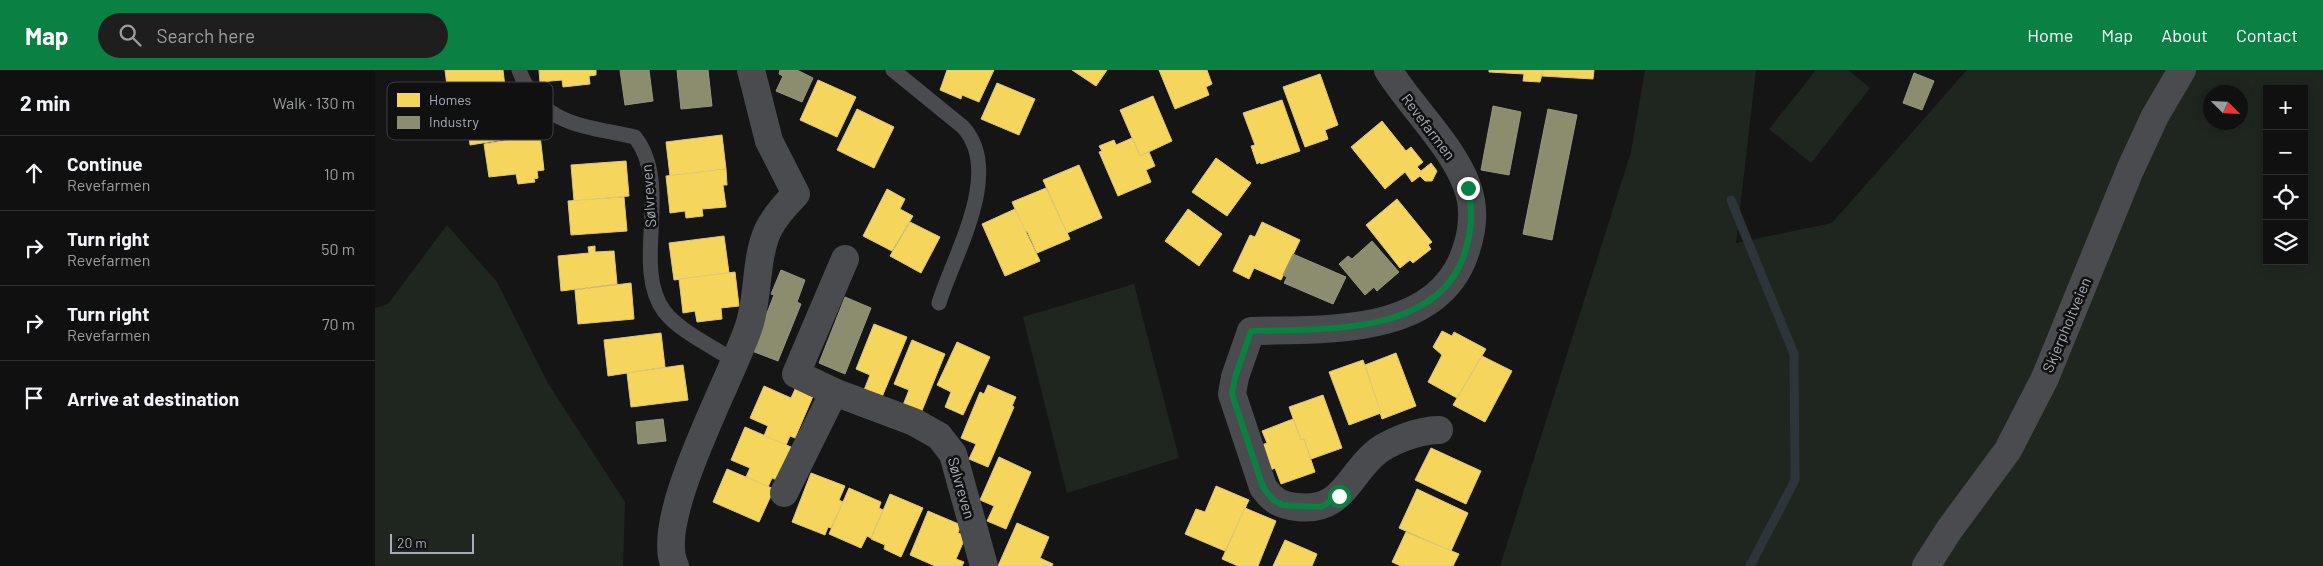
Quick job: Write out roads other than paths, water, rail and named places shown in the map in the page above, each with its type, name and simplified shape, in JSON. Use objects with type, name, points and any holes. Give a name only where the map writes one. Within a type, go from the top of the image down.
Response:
[{"type":"street","points":[[674,565],[671,536],[682,492],[701,438],[735,361],[756,302],[763,244],[777,215],[796,194],[769,140],[751,70]]},
{"type":"street","name":"Revefarmen","points":[[1388,70],[1459,167],[1468,188],[1473,210],[1472,228],[1461,266],[1438,296],[1416,309],[1398,316],[1334,329],[1251,331],[1235,377],[1232,394],[1263,487],[1272,499],[1282,505],[1321,507],[1339,496],[1378,452],[1405,439],[1430,430],[1439,430]]},
{"type":"street","name":"Skjerpholtveien","points":[[1925,566],[2007,450],[2032,404],[2045,378],[2107,232],[2130,170],[2155,116],[2182,70]]},
{"type":"street","name":"Sølvreven","points":[[845,259],[796,374],[834,392],[914,422],[939,436],[953,454],[984,566]]},
{"type":"street","points":[[784,493],[834,392]]},
{"type":"lane","name":"Sølvreven","points":[[519,70],[524,82]]},
{"type":"lane","points":[[893,70],[963,127],[971,136],[977,152],[979,173],[974,203],[967,230],[939,303]]},
{"type":"lane","name":"Sølvreven","points":[[553,112],[561,119],[574,125],[635,137],[643,148],[648,162],[653,218],[651,275],[655,298],[664,312],[677,325],[735,361]]},
{"type":"waterway","points":[[1731,200],[1794,354],[1795,480],[1750,566]]}]
